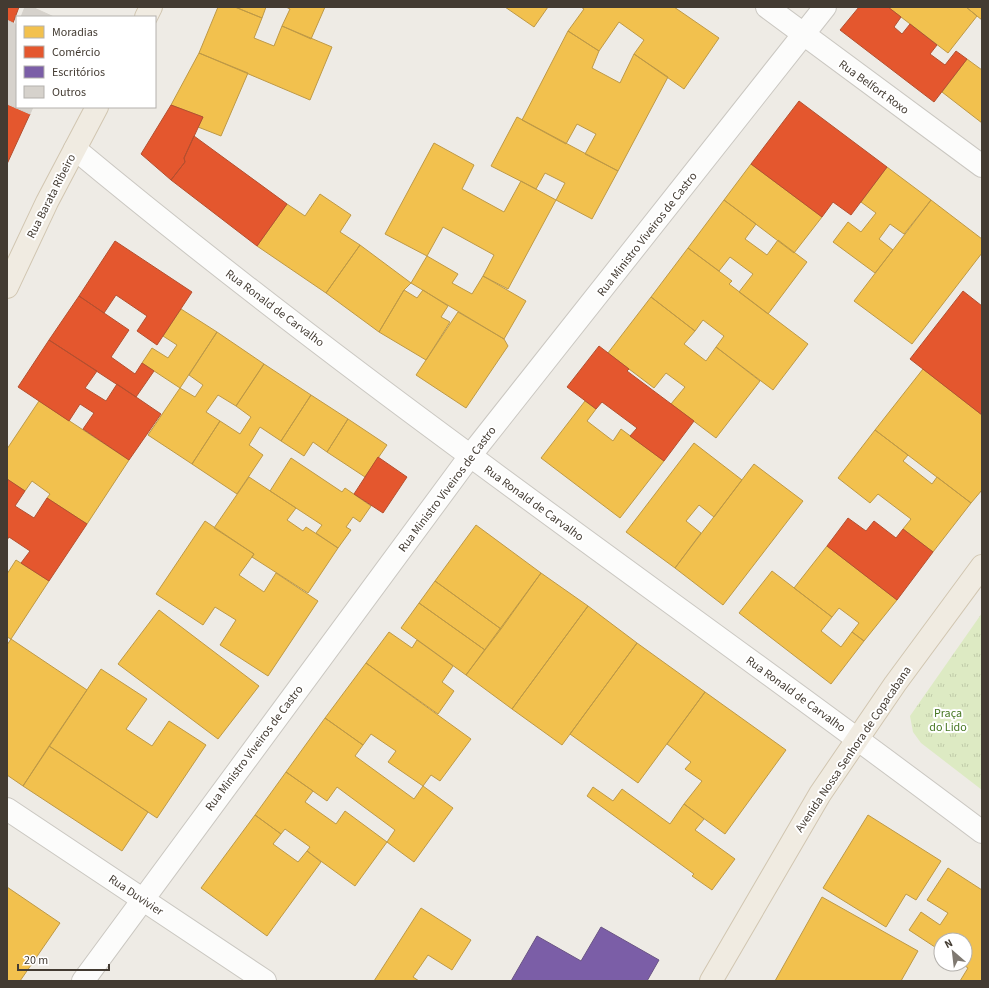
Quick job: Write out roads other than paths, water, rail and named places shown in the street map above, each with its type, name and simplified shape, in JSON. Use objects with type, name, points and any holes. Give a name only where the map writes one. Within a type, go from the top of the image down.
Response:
[{"type":"main road","points":[[146,16],[151,7]]},
{"type":"main road","name":"Rua Barata Ribeiro","points":[[7,286],[96,108]]},
{"type":"main road","name":"Avenida Nossa Senhora de Copacabana","points":[[712,981],[809,812],[895,684],[982,566]]},
{"type":"street","name":"Rua Belfort Roxo","points":[[767,7],[982,166]]},
{"type":"street","name":"Rua Ministro Viveiros de Castro","points":[[83,981],[470,456],[805,35],[825,7]]},
{"type":"street","name":"Rua Ronald de Carvalho","points":[[75,149],[178,235],[470,456],[858,739],[982,832]]},
{"type":"street","name":"Rua Duvivier","points":[[7,810],[265,981]]},
{"type":"park label","name":"Praça do Lido","points":[[948,720]]}]
